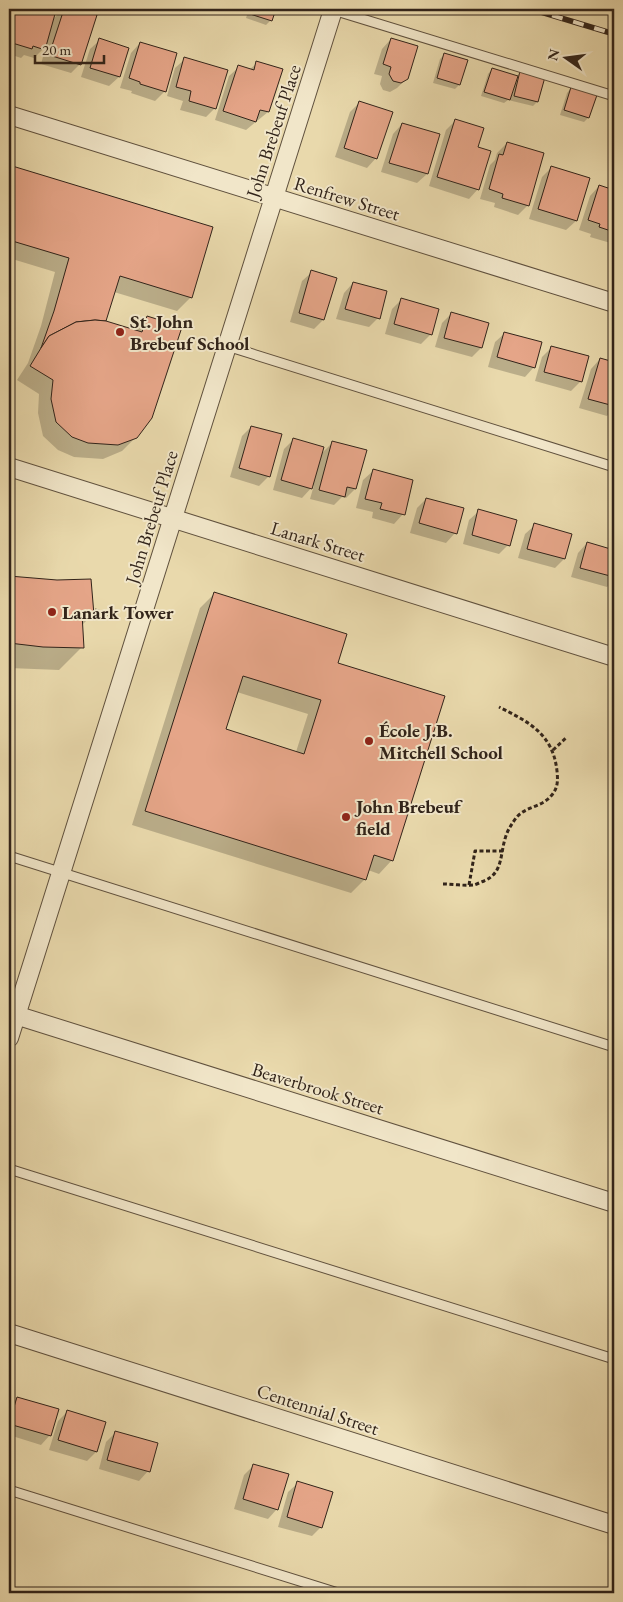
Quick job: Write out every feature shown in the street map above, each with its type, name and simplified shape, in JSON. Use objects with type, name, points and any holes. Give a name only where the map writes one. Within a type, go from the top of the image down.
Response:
[{"type":"street","name":"John Brebeuf Place","points":[[9,1038],[12,1014],[61,872],[274,197],[331,9]]},
{"type":"street","name":"Renfrew Street","points":[[9,115],[614,304]]},
{"type":"street","name":"Lanark Street","points":[[9,467],[614,657]]},
{"type":"street","name":"Beaverbrook Street","points":[[12,1014],[614,1203]]},
{"type":"street","name":"Centennial Street","points":[[9,1333],[614,1525]]},
{"type":"lane","points":[[331,9],[614,96]]},
{"type":"lane","points":[[227,346],[614,467]]},
{"type":"lane","points":[[9,856],[614,1047]]},
{"type":"lane","points":[[9,1169],[614,1359]]},
{"type":"lane","points":[[9,1490],[338,1593]]},
{"type":"path","points":[[95,610],[115,616]]},
{"type":"path","points":[[443,884],[475,885],[490,879],[499,868],[509,827],[518,816],[549,798],[556,790],[558,779],[553,750],[548,741],[524,719],[499,707]]},
{"type":"path","points":[[553,750],[567,737]]},
{"type":"path","points":[[469,884],[474,851],[503,851]]},
{"type":"building","points":[[9,9],[39,9],[55,14],[45,50],[33,46],[32,49],[9,42]]},
{"type":"building","points":[[64,9],[77,9],[97,15],[81,65],[49,55]]},
{"type":"building","points":[[251,9],[276,9],[272,21],[250,14]]},
{"type":"building","points":[[99,38],[129,48],[120,77],[90,68]]},
{"type":"building","points":[[391,38],[418,46],[408,79],[401,83],[393,81],[389,74],[391,67],[383,64]]},
{"type":"building","points":[[140,42],[177,53],[166,92],[140,84],[140,82],[129,78]]},
{"type":"building","points":[[444,53],[468,60],[460,85],[437,78]]},
{"type":"building","points":[[184,57],[228,70],[216,109],[189,101],[191,91],[176,87]]},
{"type":"building","points":[[256,61],[283,69],[269,112],[260,110],[256,122],[223,111],[238,65],[254,70]]},
{"type":"building","points":[[492,68],[518,76],[510,100],[484,92]]},
{"type":"building","points":[[520,71],[545,77],[538,102],[514,96]]},
{"type":"building","points":[[571,87],[597,95],[589,118],[564,110]]},
{"type":"building","points":[[359,101],[393,112],[377,159],[344,148]]},
{"type":"building","points":[[455,119],[484,128],[478,147],[491,151],[479,190],[437,177]]},
{"type":"building","points":[[402,123],[440,134],[428,174],[389,163]]},
{"type":"building","points":[[507,142],[544,153],[529,206],[502,198],[503,194],[489,189],[499,154],[503,155]]},
{"type":"building","points":[[9,165],[213,227],[192,298],[120,276],[106,321],[76,322],[49,336],[41,348],[69,258],[9,240]]},
{"type":"building","points":[[551,166],[590,178],[577,221],[538,209]]},
{"type":"building","points":[[599,185],[614,190],[614,232],[599,227],[600,224],[588,220]]},
{"type":"building","points":[[311,270],[337,278],[324,320],[299,313]]},
{"type":"building","points":[[353,282],[387,291],[380,319],[345,309]]},
{"type":"building","points":[[401,298],[439,309],[432,335],[394,324]]},
{"type":"building","points":[[451,312],[489,323],[482,348],[444,338]]},
{"type":"building","points":[[147,316],[182,327],[152,418],[137,438],[118,445],[88,443],[72,437],[56,422],[51,399],[53,380],[30,366],[41,348],[49,336],[76,322],[106,321],[142,332]]},
{"type":"building","points":[[504,332],[542,342],[535,368],[497,357]]},
{"type":"building","points":[[551,346],[589,356],[582,382],[544,372]]},
{"type":"building","points":[[600,358],[614,362],[614,406],[588,399]]},
{"type":"building","points":[[251,426],[282,434],[270,477],[239,468]]},
{"type":"building","points":[[293,438],[324,447],[312,489],[281,480]]},
{"type":"building","points":[[332,441],[367,450],[356,489],[347,487],[345,497],[319,490]]},
{"type":"building","points":[[373,469],[413,480],[405,515],[380,509],[382,503],[365,499]]},
{"type":"building","points":[[426,498],[464,508],[457,534],[419,523]]},
{"type":"building","points":[[478,509],[517,520],[510,546],[472,535]]},
{"type":"building","points":[[534,523],[572,534],[565,559],[527,549]]},
{"type":"building","points":[[587,542],[614,550],[614,577],[580,568]]},
{"type":"building","name":"Lanark Tower","points":[[9,576],[57,580],[91,579],[94,615],[82,614],[84,648],[43,647],[9,643]]},
{"type":"building","name":"École J.B. Mitchell School","points":[[214,592],[347,634],[338,663],[445,696],[393,861],[374,855],[366,880],[145,811]],"holes":[[[243,676],[321,700],[304,754],[226,729]]]},
{"type":"building","points":[[17,1397],[59,1409],[51,1436],[9,1424]]},
{"type":"building","points":[[67,1410],[106,1422],[97,1452],[58,1440]]},
{"type":"building","points":[[115,1431],[158,1443],[150,1472],[107,1460]]},
{"type":"building","points":[[253,1464],[289,1474],[278,1510],[243,1499]]},
{"type":"building","points":[[297,1481],[333,1492],[322,1528],[287,1517]]},
{"type":"railway","points":[[531,9],[614,34]]},
{"type":"place","name":"St. John Brebeuf School","points":[[120,332]]},
{"type":"place","name":"Lanark Tower","points":[[52,612]]},
{"type":"place","name":"École J.B. Mitchell School","points":[[369,741]]},
{"type":"place","name":"John Brebeuf field","points":[[346,817]]}]
